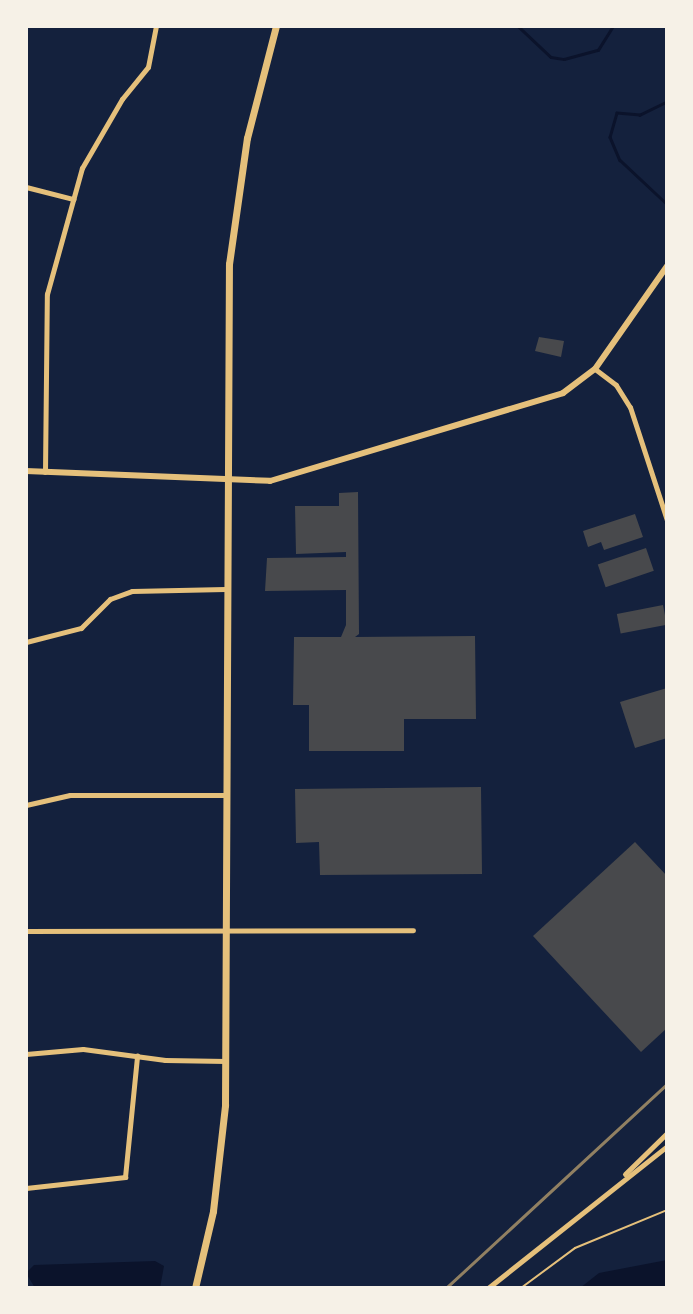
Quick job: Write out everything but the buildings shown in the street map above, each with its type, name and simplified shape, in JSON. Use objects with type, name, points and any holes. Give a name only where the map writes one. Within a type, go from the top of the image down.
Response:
[{"type":"main road","points":[[195,1288],[220,1162],[226,1061],[225,589],[229,264],[247,138],[276,26]]},
{"type":"street","points":[[45,472],[47,294],[82,168],[98,137],[148,67],[156,26]]},
{"type":"street","points":[[26,187],[73,199]]},
{"type":"street","points":[[26,471],[270,481],[325,467],[563,393],[595,369],[667,266]]},
{"type":"street","points":[[595,369],[615,385],[630,407],[667,520]]},
{"type":"street","points":[[26,642],[81,628],[110,599],[132,591],[225,589]]},
{"type":"street","points":[[26,805],[70,795],[226,795]]},
{"type":"street","points":[[26,931],[413,930]]},
{"type":"street","points":[[26,1054],[83,1049],[137,1056],[226,1061]]},
{"type":"street","points":[[26,1188],[125,1177],[137,1056]]},
{"type":"street","points":[[607,1191],[667,1133]]},
{"type":"street","points":[[488,1288],[667,1146]]},
{"type":"path","points":[[521,1288],[575,1248],[667,1210]]},
{"type":"water","points":[[667,1260],[667,1288],[580,1288],[599,1273]]},
{"type":"water","points":[[155,1261],[164,1266],[160,1288],[35,1288],[26,1273],[34,1265]]},
{"type":"waterway","points":[[518,26],[551,57],[564,59],[598,50],[613,26]]},
{"type":"waterway","points":[[667,102],[640,115],[617,113],[610,137],[620,160],[667,204]]},
{"type":"railway","points":[[446,1288],[667,1084]]}]
